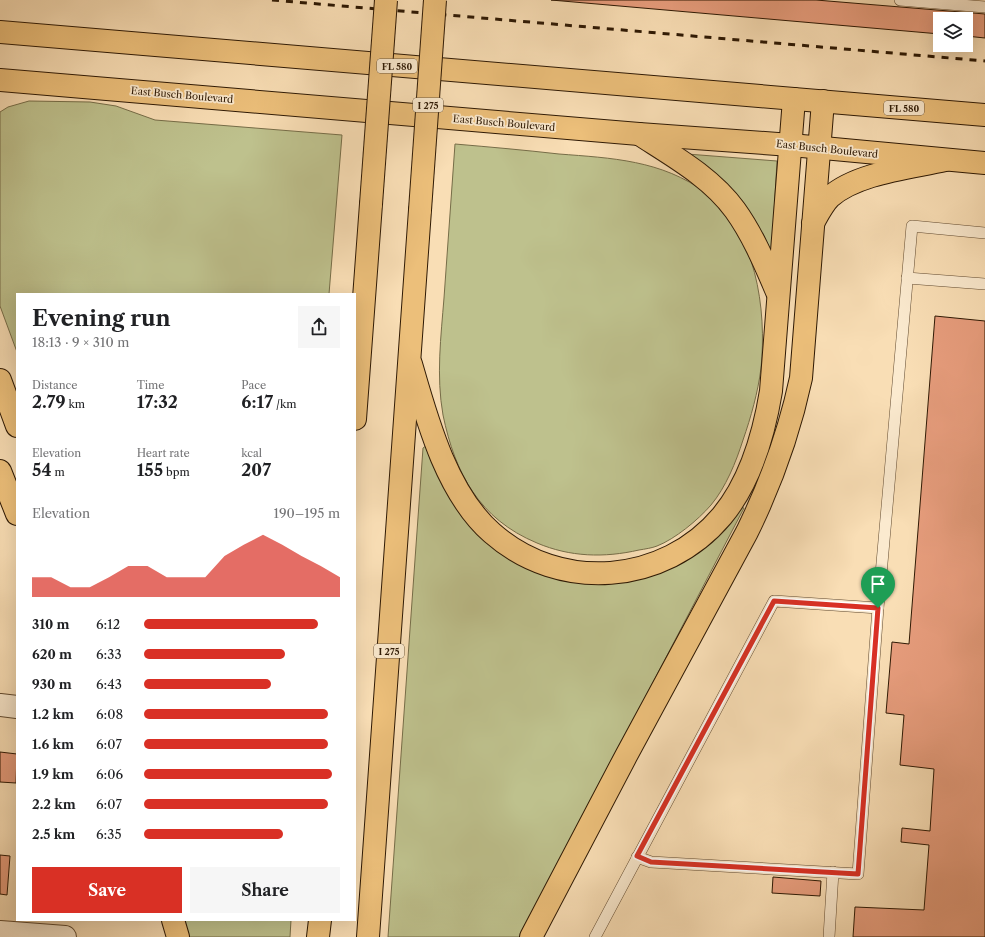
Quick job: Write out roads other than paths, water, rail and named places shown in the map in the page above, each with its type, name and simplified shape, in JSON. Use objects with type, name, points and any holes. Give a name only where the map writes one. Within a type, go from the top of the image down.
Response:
[{"type":"main road","points":[[356,382],[386,0]]},
{"type":"main road","name":"I 275","points":[[368,937],[411,364],[435,0]]},
{"type":"main road","name":"FL 580","points":[[0,32],[985,115]]},
{"type":"main road","name":"East Busch Boulevard","points":[[0,80],[640,134],[791,145],[985,163]]},
{"type":"main road","points":[[411,364],[423,406],[448,472],[466,501],[492,533],[525,555],[544,564],[591,575],[618,573],[665,559],[687,546],[711,528],[731,504],[750,469],[766,421],[771,391],[794,99]]},
{"type":"main road","points":[[531,937],[626,756],[710,603],[765,496],[792,419],[801,378],[812,224],[823,102]]},
{"type":"main road","points":[[640,134],[694,170],[716,188],[735,209],[753,238],[778,295]]},
{"type":"main road","points":[[812,224],[829,198],[851,184],[869,177],[945,160]]},
{"type":"main road","points":[[0,380],[16,423]]},
{"type":"main road","points":[[0,471],[16,511]]},
{"type":"main road","points":[[173,921],[178,937]]},
{"type":"main road","points":[[318,937],[320,921]]},
{"type":"street","points":[[0,705],[16,707]]},
{"type":"street","points":[[0,932],[65,937]]},
{"type":"lane","points":[[900,0],[985,7]]},
{"type":"lane","points":[[637,856],[651,862],[858,874],[878,608],[912,226],[985,232]]},
{"type":"lane","points":[[907,278],[985,284]]},
{"type":"lane","points":[[595,937],[774,601],[878,608]]},
{"type":"lane","points":[[828,937],[834,872]]},
{"type":"railway","points":[[272,0],[985,61]]}]
